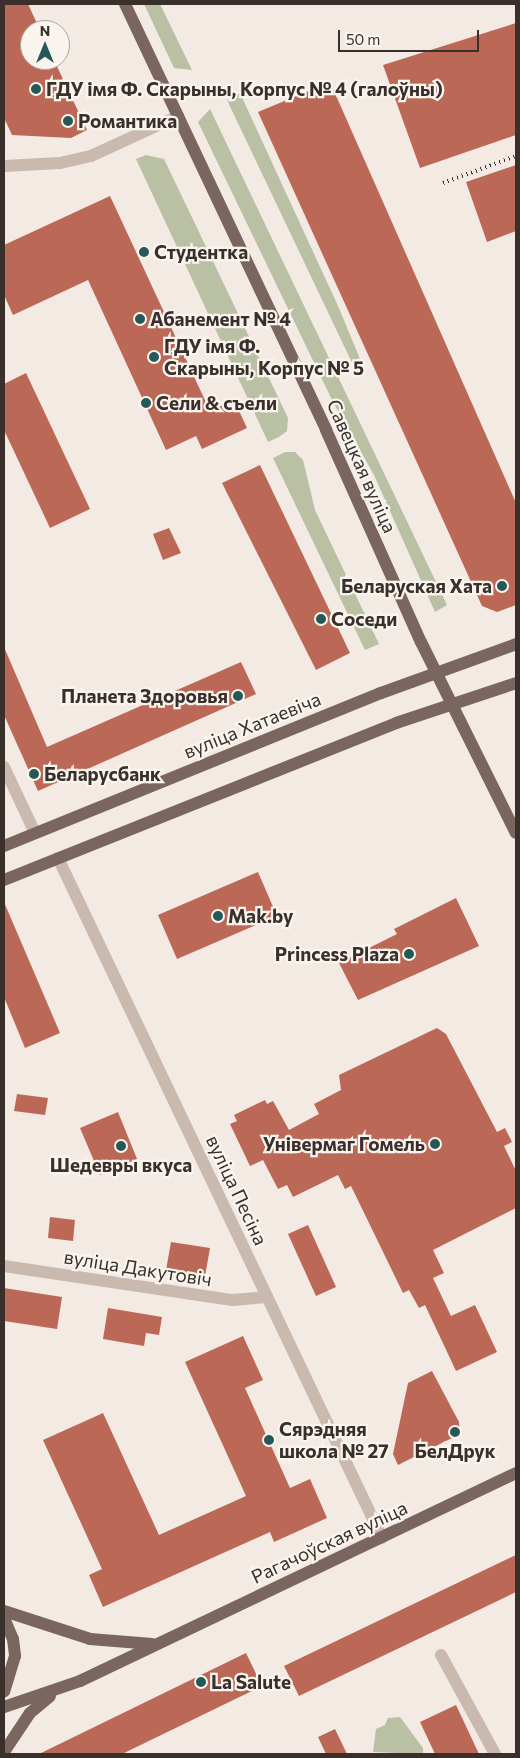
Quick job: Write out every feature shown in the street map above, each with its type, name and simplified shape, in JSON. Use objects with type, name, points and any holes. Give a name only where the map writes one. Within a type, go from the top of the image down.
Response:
[{"type":"main road","name":"Савецкая вуліца","points":[[125,4],[436,673],[516,833]]},
{"type":"main road","name":"вуліца Хатаевіча","points":[[4,846],[436,673],[516,644]]},
{"type":"main road","points":[[4,880],[452,704],[516,683]]},
{"type":"main road","name":"Рагачоўская вуліца","points":[[4,1708],[54,1693],[516,1473]]},
{"type":"main road","name":"Рагачоўская вуліца","points":[[4,1611],[90,1639],[157,1644]]},
{"type":"main road","points":[[4,1618],[14,1639],[15,1656],[5,1689],[4,1708]]},
{"type":"main road","points":[[4,1752],[30,1713],[54,1693]]},
{"type":"street","points":[[4,166],[60,163],[91,156],[178,116]]},
{"type":"street","points":[[4,767],[35,833]]},
{"type":"street","name":"вуліца Песіна","points":[[58,858],[382,1538]]},
{"type":"street","name":"вуліца Дакутовіч","points":[[4,1266],[232,1300],[267,1297]]},
{"type":"street","points":[[441,1655],[495,1754]]},
{"type":"green space","points":[[144,4],[160,4],[192,70],[174,68]]},
{"type":"green space","points":[[240,93],[338,306],[363,366],[355,369],[227,100]]},
{"type":"green space","points":[[210,109],[447,605],[435,612],[374,475],[333,402],[198,122]]},
{"type":"green space","points":[[146,155],[164,159],[288,418],[287,431],[268,442],[136,159]]},
{"type":"green space","points":[[285,452],[295,452],[303,460],[315,510],[379,644],[365,650],[273,458]]},
{"type":"green space","points":[[400,1717],[423,1748],[423,1754],[373,1752],[376,1729],[385,1725],[388,1718]]},
{"type":"building","name":"ГДУ імя Ф. Скарыны, Корпус № 4 (галоўны)","points":[[4,4],[28,4],[35,20],[20,20],[20,70],[59,70],[87,130],[71,138],[12,135],[4,118]]},
{"type":"building","points":[[516,23],[516,135],[420,168],[383,65]]},
{"type":"building","points":[[330,82],[516,503],[516,605],[497,612],[482,606],[258,112]]},
{"type":"building","points":[[516,165],[516,231],[487,242],[466,182]]},
{"type":"building","name":"ГДУ імя Ф. Скарыны, Корпус № 5","points":[[110,196],[210,411],[234,400],[247,428],[202,449],[196,436],[166,450],[88,280],[13,315],[4,295],[4,245]]},
{"type":"building","points":[[26,373],[90,509],[50,528],[4,430],[4,384]]},
{"type":"building","points":[[260,465],[350,653],[316,670],[222,483]]},
{"type":"building","points":[[169,528],[181,553],[163,560],[153,534]]},
{"type":"building","points":[[4,647],[47,747],[241,662],[256,694],[38,791],[4,715]]},
{"type":"building","name":"Mak.by","points":[[258,872],[277,916],[177,959],[158,915]]},
{"type":"building","name":"Princess Plaza","points":[[456,898],[479,946],[358,1000],[339,963],[397,934],[394,929]]},
{"type":"building","points":[[4,902],[60,1033],[25,1048],[4,997]]},
{"type":"building","points":[[437,1028],[446,1034],[497,1132],[505,1128],[512,1142],[504,1146],[516,1171],[516,1208],[433,1250],[444,1273],[433,1278],[451,1316],[475,1305],[497,1352],[456,1371],[425,1305],[419,1308],[409,1290],[403,1293],[351,1186],[345,1189],[338,1175],[293,1197],[287,1185],[278,1189],[263,1160],[250,1166],[230,1124],[237,1121],[234,1115],[265,1100],[267,1104],[273,1101],[289,1130],[319,1114],[314,1104],[341,1090],[339,1075]]},
{"type":"building","points":[[17,1094],[48,1098],[45,1115],[14,1111]]},
{"type":"building","points":[[118,1112],[137,1159],[100,1175],[80,1128]]},
{"type":"building","points":[[50,1217],[75,1220],[73,1241],[48,1238]]},
{"type":"building","points":[[308,1225],[336,1287],[316,1296],[288,1234]]},
{"type":"building","points":[[171,1242],[210,1248],[205,1276],[166,1270]]},
{"type":"building","points":[[4,1288],[62,1297],[57,1329],[4,1321]]},
{"type":"building","points":[[108,1308],[162,1317],[159,1335],[146,1333],[144,1346],[103,1339]]},
{"type":"building","points":[[243,1336],[263,1380],[245,1388],[290,1488],[310,1479],[327,1518],[274,1542],[270,1532],[103,1607],[89,1575],[102,1569],[43,1440],[103,1413],[159,1535],[246,1496],[185,1362]]},
{"type":"building","points":[[432,1371],[459,1422],[460,1434],[398,1465],[393,1454],[408,1383]]},
{"type":"building","points":[[516,1555],[516,1592],[299,1696],[284,1666]]},
{"type":"building","points":[[246,1653],[262,1686],[122,1754],[39,1754]]},
{"type":"building","points":[[456,1705],[479,1754],[435,1754],[420,1722]]},
{"type":"building","points":[[335,1729],[347,1754],[326,1754],[318,1737]]},
{"type":"railway","points":[[443,183],[516,156]]},
{"type":"place","name":"ГДУ імя Ф. Скарыны, Корпус № 4 (галоўны)","points":[[36,89]]},
{"type":"place","name":"Романтика","points":[[68,121]]},
{"type":"place","name":"Студентка","points":[[144,252]]},
{"type":"place","name":"Абанемент № 4","points":[[140,319]]},
{"type":"place","name":"ГДУ імя Ф. Скарыны, Корпус № 5","points":[[154,357]]},
{"type":"place","name":"Сели & съели","points":[[146,403]]},
{"type":"place","name":"Беларуская Хата","points":[[502,586]]},
{"type":"place","name":"Соседи","points":[[321,619]]},
{"type":"place","name":"Планета Здоровья","points":[[238,696]]},
{"type":"place","name":"Беларусбанк","points":[[34,774]]},
{"type":"place","name":"Mak.by","points":[[218,916]]},
{"type":"place","name":"Princess Plaza","points":[[409,954]]},
{"type":"place","name":"Універмаг Гомель","points":[[435,1144]]},
{"type":"place","name":"Шедевры вкуса","points":[[121,1146]]},
{"type":"place","name":"БелДрук","points":[[455,1432]]},
{"type":"place","name":"Сярэдняя школа № 27","points":[[269,1440]]},
{"type":"place","name":"La Salute","points":[[201,1682]]}]
